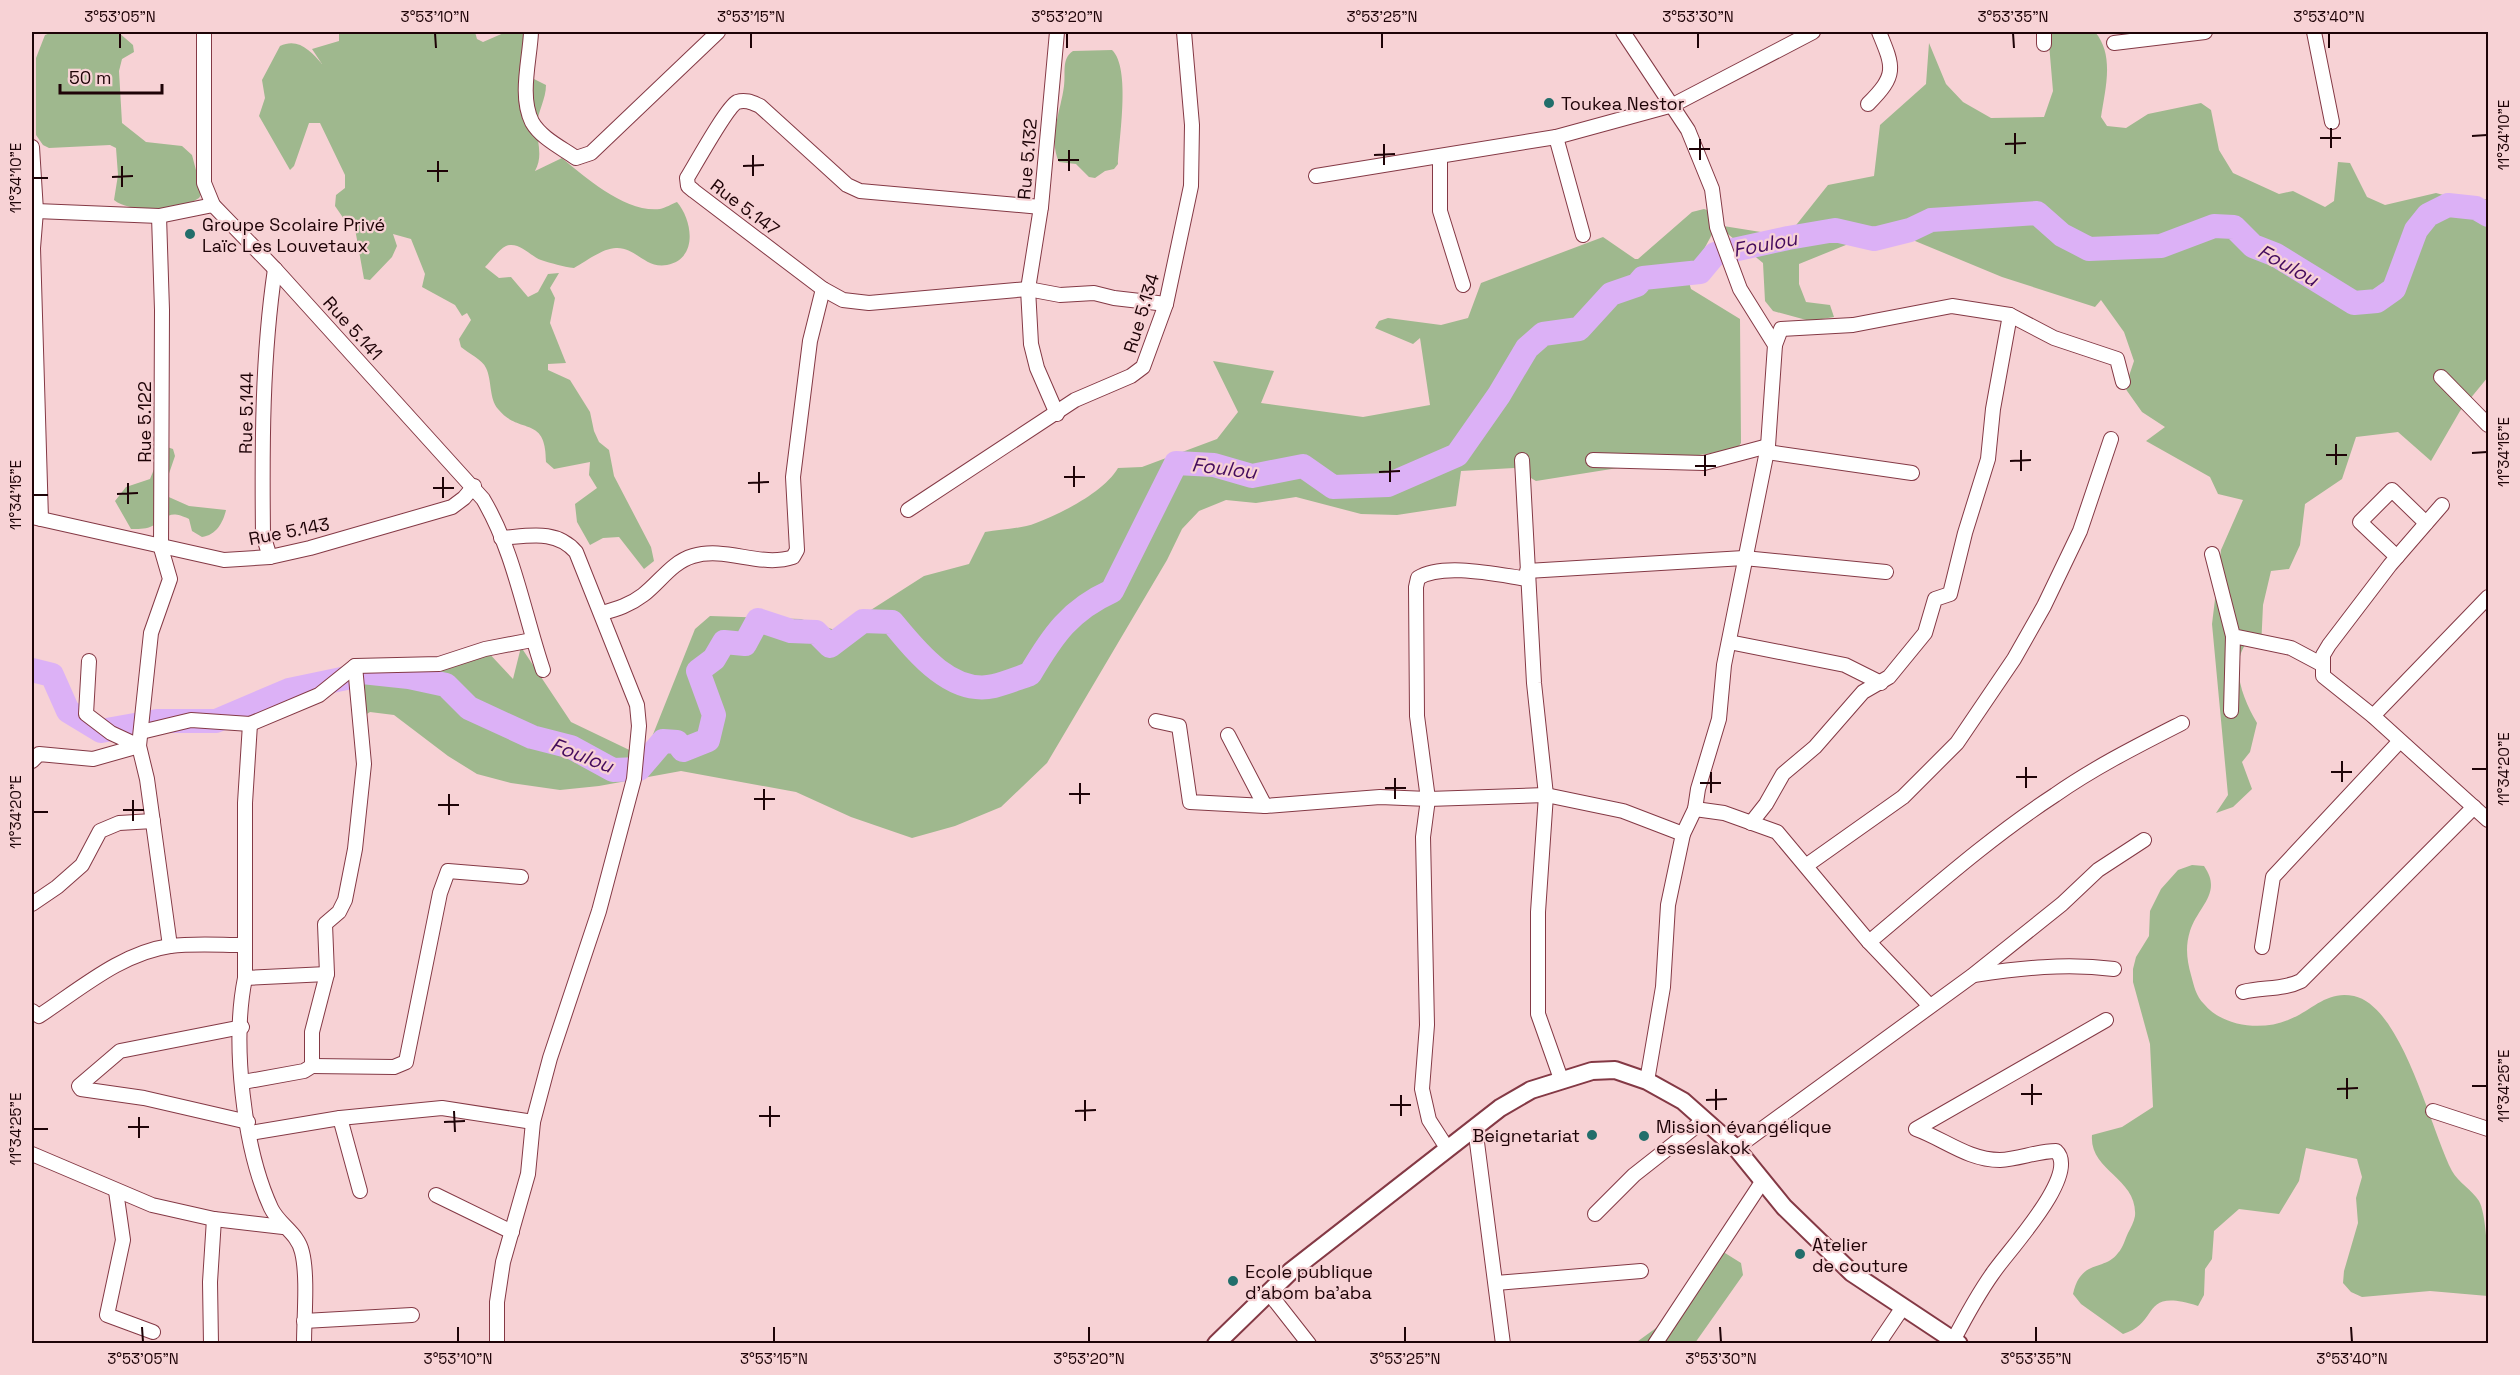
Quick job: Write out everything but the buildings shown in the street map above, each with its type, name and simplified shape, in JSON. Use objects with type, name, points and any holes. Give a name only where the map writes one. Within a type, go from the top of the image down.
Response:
[{"type":"street","points":[[36,211],[159,216],[213,205],[204,183],[204,32]]},
{"type":"street","points":[[531,32],[528,107],[532,122],[543,135],[576,158],[591,153],[718,32]]},
{"type":"street","name":"Rue 5.132","points":[[1057,32],[1041,207],[1028,289],[1031,344],[1037,368],[1057,414]]},
{"type":"street","name":"Rue 5.134","points":[[908,510],[1091,391],[1131,376],[1143,367],[1166,304],[1191,186],[1192,125],[1184,32]]},
{"type":"street","points":[[1623,32],[1673,105],[1703,161],[1712,189],[1718,227],[1740,289],[1774,345]]},
{"type":"street","points":[[1316,176],[1556,138],[1673,105],[1813,32]]},
{"type":"street","points":[[1868,104],[1885,87],[1890,71],[1890,59],[1879,32]]},
{"type":"street","points":[[2114,43],[2202,32]]},
{"type":"street","points":[[2314,32],[2332,122]]},
{"type":"street","name":"Rue 5.147","points":[[1041,207],[860,191],[847,185],[760,106],[748,101],[736,102],[727,113],[687,178],[688,186],[823,289],[856,304],[1028,289],[1060,294],[1094,293],[1166,304]]},
{"type":"street","points":[[1556,138],[1583,235]]},
{"type":"street","points":[[32,147],[36,211],[33,248],[36,518]]},
{"type":"street","points":[[1440,158],[1440,210],[1463,285]]},
{"type":"street","name":"Rue 5.141","points":[[213,205],[275,269],[474,486],[492,514],[543,670]]},
{"type":"street","name":"Rue 5.122","points":[[159,216],[162,310],[161,548],[170,579],[151,633],[140,739],[170,946]]},
{"type":"street","name":"Rue 5.144","points":[[270,557],[263,535],[264,376],[266,335],[275,269]]},
{"type":"street","points":[[602,613],[625,607],[643,596],[673,566],[692,556],[706,553],[766,560],[793,557],[797,550],[794,477],[798,434],[813,322],[823,289]]},
{"type":"street","points":[[1647,1080],[1663,987],[1668,905],[1683,834],[1695,808],[1698,789],[1719,719],[1729,642],[1767,449],[1774,345],[1781,329],[1853,325],[1952,306],[2010,315],[2054,338],[2117,359],[2123,382]]},
{"type":"street","points":[[1751,823],[1766,804],[1783,774],[1815,747],[1863,692],[1881,683],[1925,633],[1935,599],[1950,594],[1965,533],[1988,459],[1993,409],[2010,315]]},
{"type":"street","points":[[2441,376],[2488,425]]},
{"type":"street","points":[[1808,866],[1903,797],[1957,743],[2014,659],[2044,606],[2080,531],[2111,439]]},
{"type":"street","points":[[1593,460],[1704,463],[1767,449],[1912,473]]},
{"type":"street","points":[[1522,460],[1534,683],[1546,795],[1538,912],[1538,1014],[1561,1080]]},
{"type":"street","name":"Rue 5.143","points":[[36,518],[161,548],[224,560],[270,557],[310,548],[452,507],[474,486]]},
{"type":"street","points":[[2397,557],[2360,522],[2392,490],[2426,523]]},
{"type":"street","points":[[2442,505],[2397,557],[2329,645],[2323,655],[2323,676],[2373,716],[2399,742],[2488,820]]},
{"type":"street","points":[[497,1344],[497,1302],[503,1262],[528,1174],[533,1122],[550,1058],[599,911],[634,779],[639,726],[637,705],[576,552],[566,541],[548,536],[501,538]]},
{"type":"street","points":[[2212,554],[2233,636],[2231,711]]},
{"type":"street","points":[[1447,1148],[1429,1120],[1422,1089],[1427,1025],[1423,837],[1428,799],[1417,716],[1414,602],[1418,578],[1426,572],[1457,571],[1528,575],[1744,558],[1886,572]]},
{"type":"street","points":[[2373,716],[2488,597]]},
{"type":"street","points":[[2233,636],[2291,648],[2322,665]]},
{"type":"street","points":[[32,761],[39,754],[93,759],[191,720],[250,724],[319,695],[355,666],[439,664],[485,649],[532,640]]},
{"type":"street","points":[[1729,642],[1845,665],[1881,683]]},
{"type":"street","points":[[89,661],[86,714],[111,733],[140,739]]},
{"type":"street","points":[[312,1066],[312,1032],[327,974],[325,924],[339,912],[345,900],[361,798],[364,764],[355,666]]},
{"type":"street","points":[[1156,720],[1179,726],[1190,802],[1265,806],[1380,797],[1428,799],[1546,795],[1623,811],[1683,834]]},
{"type":"street","points":[[1869,942],[1962,864],[2054,795],[2121,754],[2182,723]]},
{"type":"street","points":[[250,724],[245,803],[244,945],[246,978],[240,1005],[242,1028],[239,1061],[249,1128],[262,1186],[271,1209],[283,1227],[292,1234],[303,1253],[304,1344]]},
{"type":"street","points":[[1228,735],[1265,806]]},
{"type":"street","points":[[2262,947],[2274,876],[2399,742]]},
{"type":"street","points":[[2243,992],[2262,987],[2289,986],[2301,981],[2474,807]]},
{"type":"street","points":[[1695,808],[1724,813],[1777,832],[1808,866],[1869,942],[1929,1005]]},
{"type":"street","points":[[32,904],[57,887],[82,865],[100,831],[119,823],[153,821]]},
{"type":"street","points":[[1736,1148],[1929,1005],[1972,976],[2062,904],[2098,870],[2144,840]]},
{"type":"street","points":[[243,1082],[304,1071],[312,1066],[394,1067],[406,1062],[440,893],[448,871],[521,877]]},
{"type":"street","points":[[32,1011],[39,1016],[127,959],[170,946],[244,945]]},
{"type":"street","points":[[1972,976],[2025,968],[2078,965],[2114,969]]},
{"type":"street","points":[[246,978],[327,974]]},
{"type":"street","points":[[1216,1344],[1291,1271],[1500,1108],[1524,1095],[1561,1080],[1593,1071],[1615,1070],[1647,1080],[1683,1101],[1736,1148],[1762,1182],[1852,1273],[1956,1342],[1994,1271],[2035,1220],[2050,1195],[2062,1166],[2062,1160],[2056,1151],[1998,1160],[1983,1158],[1964,1153],[1941,1138],[1916,1129],[2106,1020]]},
{"type":"street","points":[[242,1028],[120,1052],[79,1086],[81,1089],[144,1098],[249,1128],[442,1108],[533,1122]]},
{"type":"street","points":[[2433,1111],[2488,1128]]},
{"type":"street","points":[[340,1118],[360,1191]]},
{"type":"street","points":[[1594,1214],[1634,1175],[1704,1120]]},
{"type":"street","points":[[1475,1127],[1503,1344]]},
{"type":"street","points":[[32,1154],[152,1205],[214,1219],[283,1227]]},
{"type":"street","points":[[1655,1344],[1762,1182]]},
{"type":"street","points":[[116,1191],[123,1240],[107,1315],[153,1332]]},
{"type":"street","points":[[436,1195],[512,1232]]},
{"type":"street","points":[[211,1344],[210,1282],[214,1219]]},
{"type":"street","points":[[1496,1283],[1641,1271]]},
{"type":"street","points":[[1269,1293],[1309,1344]]},
{"type":"street","points":[[1878,1344],[1903,1307]]},
{"type":"street","points":[[304,1321],[412,1315]]},
{"type":"green space","points":[[53,32],[118,32],[133,45],[134,52],[122,59],[119,71],[122,123],[146,142],[182,146],[192,155],[202,193],[199,198],[169,208],[144,209],[122,204],[114,200],[118,175],[116,148],[110,145],[49,148],[43,145],[36,135],[36,58],[45,35]]},
{"type":"green space","points":[[339,32],[475,32],[477,39],[483,42],[506,32],[533,32],[534,79],[546,85],[537,124],[539,159],[535,171],[562,158],[620,200],[647,209],[660,209],[677,202],[682,210],[689,229],[688,247],[677,261],[667,265],[653,264],[629,251],[616,248],[600,253],[574,268],[541,260],[520,247],[511,245],[500,250],[485,267],[499,278],[511,277],[528,297],[538,292],[548,274],[559,273],[550,288],[555,298],[550,323],[566,363],[548,364],[548,370],[570,380],[590,412],[599,442],[609,450],[614,476],[651,547],[654,561],[644,569],[619,537],[603,538],[590,545],[577,522],[575,504],[597,488],[589,475],[590,462],[554,469],[546,462],[545,447],[537,431],[506,417],[498,409],[493,400],[488,373],[484,365],[461,347],[459,339],[471,320],[467,313],[462,316],[455,305],[422,287],[425,274],[411,239],[393,234],[397,246],[392,257],[370,280],[364,279],[354,223],[346,222],[335,206],[336,195],[345,188],[345,175],[320,123],[309,123],[294,166],[290,170],[259,116],[265,98],[262,80],[280,46],[298,44],[309,50],[322,64],[312,49],[339,41]]},
{"type":"green space","points":[[2048,32],[2095,32],[2105,51],[2107,62],[2101,117],[2107,126],[2126,128],[2148,114],[2201,103],[2211,110],[2219,150],[2233,173],[2279,194],[2293,191],[2325,207],[2334,201],[2338,162],[2350,163],[2367,197],[2385,205],[2436,193],[2466,201],[2488,199],[2488,377],[2460,411],[2431,461],[2398,432],[2356,437],[2342,479],[2305,504],[2300,545],[2289,569],[2271,571],[2263,605],[2261,648],[2245,645],[2239,664],[2240,684],[2257,723],[2250,752],[2242,762],[2252,789],[2233,807],[2216,813],[2228,795],[2212,624],[2221,550],[2243,500],[2218,494],[2210,477],[2146,441],[2165,427],[2142,412],[2125,388],[2134,361],[2124,332],[2101,300],[2095,307],[2002,277],[1903,236],[1868,236],[1799,264],[1799,284],[1806,302],[1830,305],[1834,317],[1810,321],[1773,311],[1765,301],[1763,263],[1717,225],[1767,233],[1793,229],[1828,185],[1874,176],[1880,125],[1926,84],[1929,43],[1946,84],[1963,102],[1991,118],[2044,117],[2053,91]]},
{"type":"green space","points":[[1112,50],[1118,59],[1123,87],[1118,164],[1114,169],[1105,171],[1095,178],[1089,177],[1076,164],[1059,162],[1055,143],[1056,124],[1064,86],[1065,62],[1069,54],[1073,51]]},
{"type":"green space","points":[[1704,209],[1710,211],[1717,225],[1688,279],[1691,289],[1740,319],[1741,443],[1737,449],[1536,481],[1514,468],[1461,471],[1456,506],[1397,515],[1361,514],[1296,497],[1256,503],[1226,500],[1199,511],[1182,529],[1167,560],[1047,763],[1001,807],[955,826],[912,838],[851,817],[796,792],[681,771],[599,786],[560,790],[511,783],[477,774],[448,756],[394,715],[370,712],[362,717],[355,666],[422,666],[485,649],[513,679],[521,647],[571,722],[644,757],[695,629],[710,616],[801,619],[838,631],[924,576],[969,564],[985,532],[1036,523],[1070,508],[1093,493],[1112,477],[1118,468],[1142,467],[1217,439],[1238,412],[1213,361],[1274,371],[1261,403],[1363,417],[1430,405],[1420,338],[1413,344],[1375,328],[1379,321],[1388,318],[1441,325],[1468,318],[1481,283],[1603,237],[1638,259],[1692,212]]},
{"type":"green space","points":[[167,447],[173,449],[175,456],[162,494],[189,506],[226,510],[221,524],[207,536],[202,537],[192,531],[189,519],[176,515],[168,516],[148,528],[131,529],[115,501],[126,487],[150,479],[162,450]]},
{"type":"green space","points":[[2192,865],[2204,866],[2211,884],[2207,899],[2190,931],[2187,943],[2188,959],[2197,994],[2212,1012],[2221,1018],[2243,1025],[2267,1025],[2288,1020],[2320,1002],[2344,995],[2354,996],[2371,1005],[2387,1022],[2413,1073],[2452,1171],[2476,1197],[2482,1209],[2487,1247],[2488,1296],[2430,1291],[2362,1297],[2351,1292],[2343,1283],[2344,1271],[2358,1223],[2356,1198],[2362,1177],[2357,1159],[2306,1148],[2299,1181],[2279,1214],[2239,1209],[2214,1231],[2212,1259],[2205,1269],[2204,1295],[2198,1306],[2179,1301],[2158,1304],[2135,1329],[2123,1334],[2081,1304],[2073,1294],[2081,1275],[2112,1259],[2120,1251],[2135,1218],[2134,1203],[2129,1192],[2098,1158],[2093,1147],[2092,1135],[2122,1127],[2153,1107],[2150,1044],[2133,982],[2133,969],[2136,957],[2149,936],[2150,911],[2161,889],[2178,870]]},
{"type":"green space","points":[[1713,1253],[1725,1253],[1741,1263],[1743,1275],[1695,1343],[1634,1344],[1663,1323]]},
{"type":"waterway","name":"Foulou","points":[[32,670],[52,675],[68,711],[101,731],[157,721],[216,721],[289,690],[356,676],[362,672],[409,677],[446,685],[469,708],[532,737],[571,747],[613,770],[639,769],[663,741],[677,742],[683,750],[708,740],[714,715],[698,671],[714,659],[724,642],[745,644],[758,620],[791,631],[816,632],[830,646],[863,621],[892,622],[923,658],[949,678],[963,684],[978,687],[994,686],[1030,674],[1064,625],[1085,606],[1112,591],[1176,463],[1214,465],[1252,476],[1303,466],[1333,487],[1388,485],[1457,455],[1499,395],[1527,348],[1543,334],[1579,329],[1611,294],[1637,285],[1643,278],[1700,272],[1715,254],[1835,230],[1874,239],[1910,230],[1931,220],[2037,213],[2062,235],[2089,249],[2161,246],[2214,226],[2234,227],[2253,246],[2276,255],[2354,303],[2377,301],[2394,289],[2416,230],[2428,215],[2448,205],[2476,208],[2488,215]]},
{"type":"place","name":"Toukea Nestor","points":[[1549,103]]},
{"type":"place","name":"Groupe Scolaire Privé Laïc Les Louvetaux","points":[[190,234]]},
{"type":"place","name":"Beignetariat","points":[[1592,1135]]},
{"type":"place","name":"Mission évangélique esseslakok","points":[[1644,1136]]},
{"type":"place","name":"Atelier de couture","points":[[1800,1254]]},
{"type":"place","name":"Ecole publique d'abom ba'aba","points":[[1233,1281]]}]
